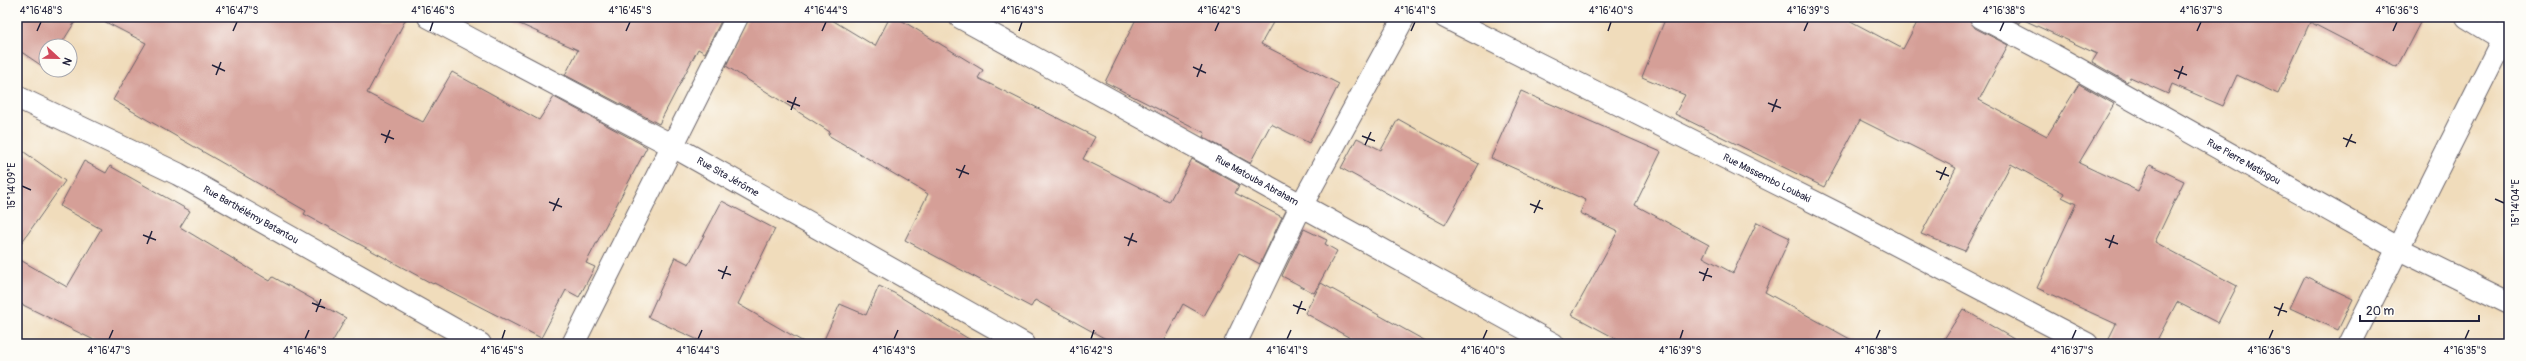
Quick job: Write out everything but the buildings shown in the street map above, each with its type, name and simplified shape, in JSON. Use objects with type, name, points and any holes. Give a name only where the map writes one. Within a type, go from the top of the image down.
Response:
[{"type":"street","name":"Rue Sita Jérôme","points":[[429,17],[671,145],[1024,344]]},
{"type":"street","points":[[573,344],[671,145],[737,17]]},
{"type":"street","name":"Rue Matouba Abraham","points":[[960,17],[1553,344]]},
{"type":"street","points":[[1235,344],[1301,206],[1404,17]]},
{"type":"street","name":"Rue Massembo Loubaki","points":[[1445,17],[1842,216],[2087,344]]},
{"type":"street","name":"Rue Pierre Matingou","points":[[1981,17],[2053,55],[2399,249],[2509,303]]},
{"type":"street","points":[[2350,344],[2399,249],[2506,33],[2467,17]]},
{"type":"street","name":"Rue Barthélémy Batantou","points":[[17,97],[178,174],[480,344]]}]
